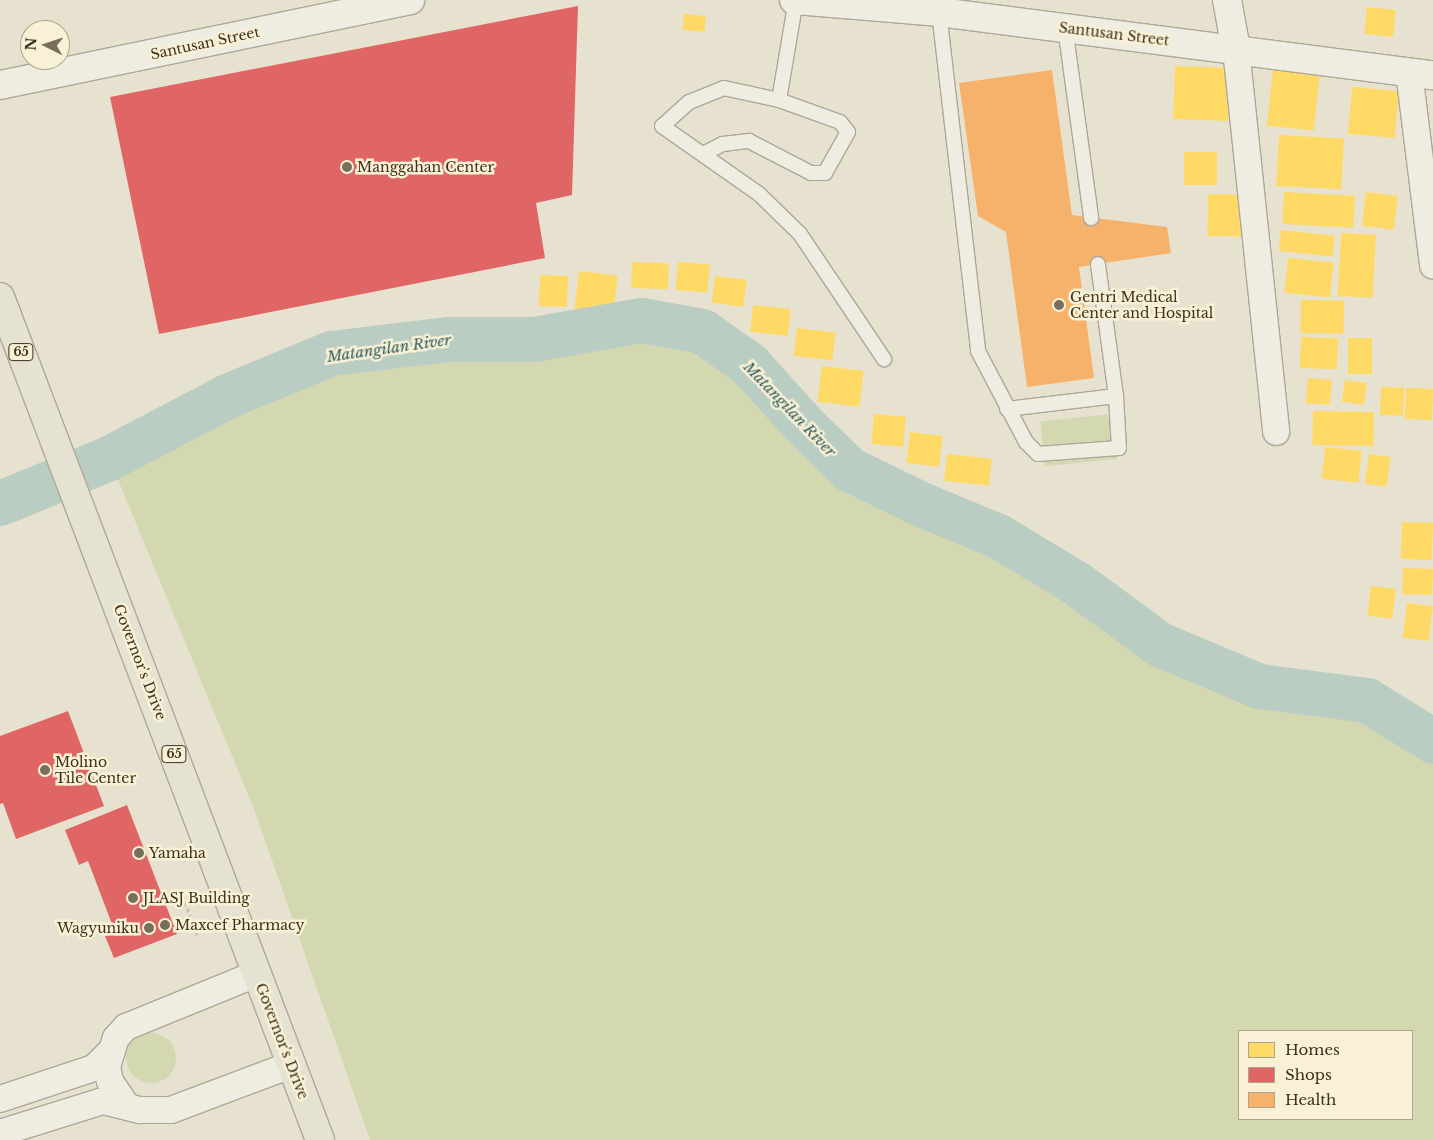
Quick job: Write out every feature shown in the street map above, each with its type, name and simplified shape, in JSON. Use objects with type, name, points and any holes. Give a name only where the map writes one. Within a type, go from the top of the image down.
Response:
[{"type":"main road","name":"Governor's Drive","points":[[0,298],[291,1065],[316,1139]]},
{"type":"street","name":"Santusan Street","points":[[0,85],[410,0]]},
{"type":"street","name":"Santusan Street","points":[[795,0],[893,4],[939,12],[1421,74]]},
{"type":"street","points":[[1227,0],[1236,49],[1276,432]]},
{"type":"street","points":[[1421,74],[1433,266]]},
{"type":"street","points":[[0,1099],[94,1068],[109,1053],[116,1038],[139,1020],[256,974]]},
{"type":"street","points":[[109,1053],[110,1081],[126,1104]]},
{"type":"street","points":[[0,1133],[86,1104],[103,1101],[126,1104],[140,1110],[171,1110],[291,1065]]},
{"type":"lane","points":[[779,100],[795,0]]},
{"type":"lane","points":[[939,12],[978,351],[1026,442],[1038,454],[1120,448],[1116,396],[1098,264]]},
{"type":"lane","points":[[1065,28],[1092,218]]},
{"type":"lane","points":[[703,154],[723,144],[749,141],[811,173],[825,173],[848,132],[840,122],[779,100],[724,88],[689,102],[662,126],[759,194],[800,234],[884,359]]},
{"type":"lane","points":[[1007,409],[1116,396]]},
{"type":"path","points":[[185,902],[197,936]]},
{"type":"green space","points":[[641,320],[702,331],[749,364],[802,424],[849,469],[998,536],[1159,644],[1259,686],[1367,700],[1433,747],[1433,1140],[370,1140],[254,809],[109,458],[227,396],[331,353],[449,339],[534,339]]},
{"type":"green space","points":[[1112,414],[1117,459],[1045,466],[1040,422]]},
{"type":"green space","points":[[151,1033],[165,1037],[172,1044],[176,1058],[172,1072],[165,1079],[151,1083],[137,1079],[130,1072],[126,1058],[130,1044],[137,1037]]},
{"type":"building: Homes","points":[[1367,7],[1396,10],[1393,37],[1364,34]]},
{"type":"building: Homes","points":[[684,14],[706,16],[705,32],[683,30]]},
{"type":"building: Homes","points":[[1175,66],[1230,68],[1228,121],[1173,119]]},
{"type":"building: Homes","points":[[1273,69],[1320,74],[1314,131],[1267,126]]},
{"type":"building: Homes","points":[[1352,87],[1399,91],[1395,138],[1348,134]]},
{"type":"building: Homes","points":[[1279,135],[1344,138],[1341,189],[1276,186]]},
{"type":"building: Homes","points":[[1184,152],[1217,152],[1217,185],[1184,185]]},
{"type":"building: Homes","points":[[1284,192],[1355,196],[1353,228],[1282,224]]},
{"type":"building: Homes","points":[[1366,192],[1398,196],[1394,230],[1362,226]]},
{"type":"building: Homes","points":[[1208,194],[1250,195],[1249,237],[1207,236]]},
{"type":"building: Homes","points":[[1281,230],[1335,236],[1333,257],[1279,251]]},
{"type":"building: Homes","points":[[1341,233],[1376,235],[1373,298],[1338,296]]},
{"type":"building: Homes","points":[[1288,258],[1334,263],[1330,298],[1284,293]]},
{"type":"building: Homes","points":[[632,262],[669,263],[668,289],[631,288]]},
{"type":"building: Homes","points":[[678,262],[710,265],[707,293],[676,290]]},
{"type":"building: Homes","points":[[579,271],[618,276],[613,313],[574,309]]},
{"type":"building: Homes","points":[[540,275],[568,276],[567,307],[539,306]]},
{"type":"building: Homes","points":[[715,276],[747,280],[743,307],[712,303]]},
{"type":"building: Homes","points":[[1301,300],[1344,301],[1343,334],[1300,333]]},
{"type":"building: Homes","points":[[753,305],[791,309],[788,336],[750,332]]},
{"type":"building: Homes","points":[[797,328],[836,333],[832,361],[794,356]]},
{"type":"building: Homes","points":[[1301,337],[1338,338],[1337,369],[1300,368]]},
{"type":"building: Homes","points":[[1348,338],[1372,338],[1372,374],[1348,374]]},
{"type":"building: Homes","points":[[822,366],[864,371],[859,407],[818,402]]},
{"type":"building: Homes","points":[[1308,378],[1332,380],[1330,405],[1306,403]]},
{"type":"building: Homes","points":[[1345,380],[1367,383],[1364,405],[1342,402]]},
{"type":"building: Homes","points":[[1381,387],[1404,388],[1403,416],[1380,415]]},
{"type":"building: Homes","points":[[1406,388],[1433,389],[1432,420],[1405,419]]},
{"type":"building: Homes","points":[[1313,411],[1374,412],[1373,446],[1312,445]]},
{"type":"building: Homes","points":[[874,414],[906,417],[903,447],[871,444]]},
{"type":"building: Homes","points":[[910,432],[943,436],[939,467],[906,463]]},
{"type":"building: Homes","points":[[1325,447],[1362,451],[1358,483],[1322,479]]},
{"type":"building: Homes","points":[[947,454],[992,459],[989,486],[944,481]]},
{"type":"building: Homes","points":[[1369,454],[1391,457],[1387,487],[1365,484]]},
{"type":"building: Homes","points":[[1402,522],[1433,523],[1432,560],[1401,559]]},
{"type":"building: Homes","points":[[1403,568],[1433,569],[1432,595],[1402,594]]},
{"type":"building: Homes","points":[[1371,586],[1396,589],[1392,619],[1367,616]]},
{"type":"building: Homes","points":[[1407,603],[1433,606],[1429,641],[1403,638]]},
{"type":"building: Shops","points":[[578,6],[572,195],[536,203],[545,258],[159,334],[110,97]]},
{"type":"building: Shops","name":"Molino Tile Center","points":[[68,711],[104,806],[16,839],[3,803],[0,804],[0,736]]},
{"type":"building: Shops","name":"JLASJ Building","points":[[127,805],[177,934],[114,958],[105,936],[115,932],[88,861],[79,865],[65,830]]},
{"type":"building: Health","name":"Gentri Medical Center and Hospital","points":[[1052,70],[1072,215],[1167,227],[1171,253],[1079,267],[1094,378],[1027,387],[1006,232],[978,216],[959,83]]},
{"type":"waterway","name":"Matangilan River","points":[[0,503],[109,458],[227,396],[331,353],[449,339],[534,339],[641,320],[702,331],[749,364],[803,424],[849,469],[921,504],[998,536],[1076,583],[1159,644],[1259,686],[1367,700],[1433,741]]},
{"type":"place","name":"Manggahan Center","points":[[347,167]]},
{"type":"place","name":"Gentri Medical Center and Hospital","points":[[1059,305]]},
{"type":"place","name":"Molino Tile Center","points":[[45,770]]},
{"type":"place","name":"Yamaha","points":[[139,853]]},
{"type":"place","name":"JLASJ Building","points":[[133,898]]},
{"type":"place","name":"Maxcef Pharmacy","points":[[165,925]]},
{"type":"place","name":"Wagyuniku","points":[[149,928]]}]
